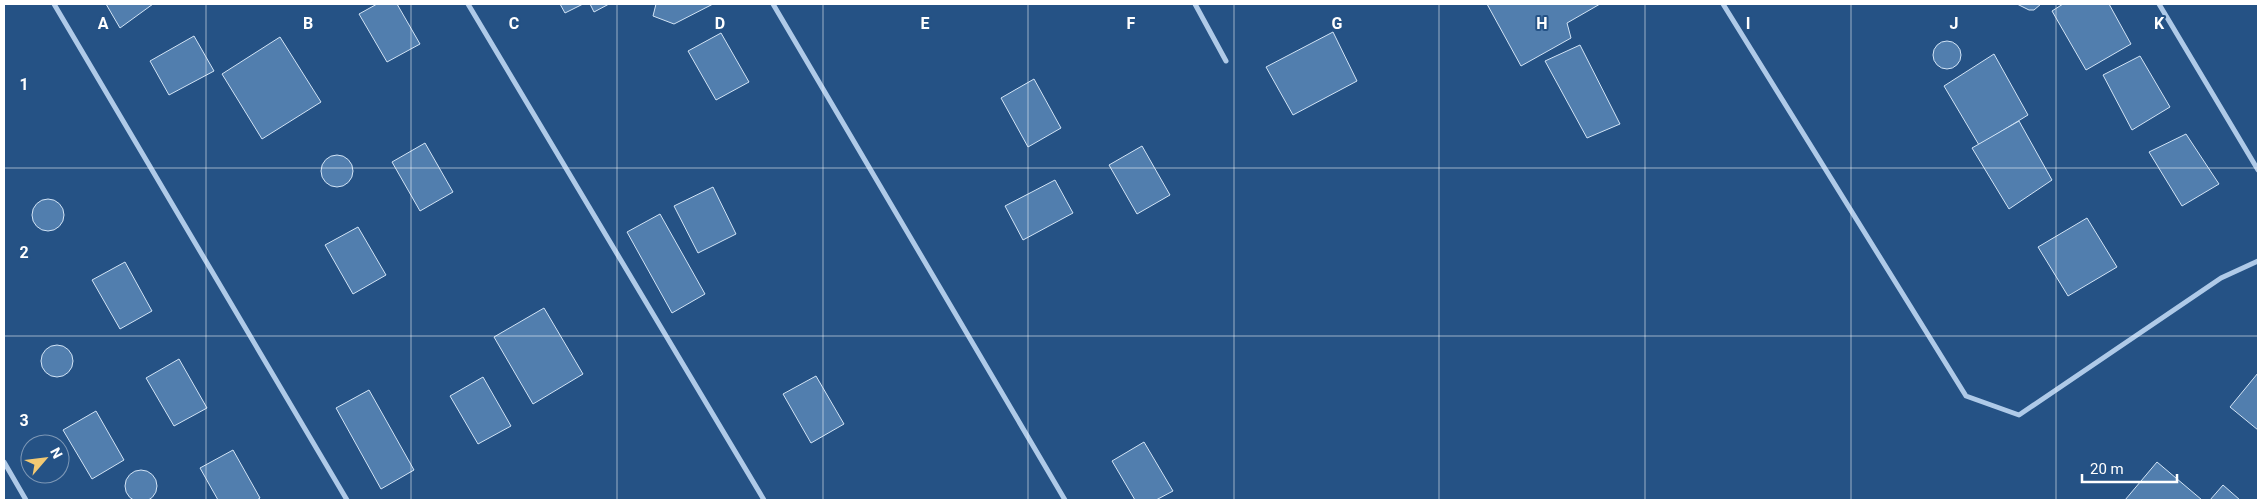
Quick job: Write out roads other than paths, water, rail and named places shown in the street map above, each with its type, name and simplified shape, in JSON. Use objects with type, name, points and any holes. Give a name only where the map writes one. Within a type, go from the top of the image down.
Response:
[{"type":"street","points":[[54,4],[347,500]]},
{"type":"street","points":[[468,4],[764,500]]},
{"type":"street","points":[[772,4],[1065,500]]},
{"type":"street","points":[[1195,4],[1226,61]]},
{"type":"street","points":[[1723,4],[1966,396],[2020,415],[2221,278],[2258,261]]},
{"type":"street","points":[[2159,4],[2258,170]]},
{"type":"street","points":[[4,462],[26,500]]}]
